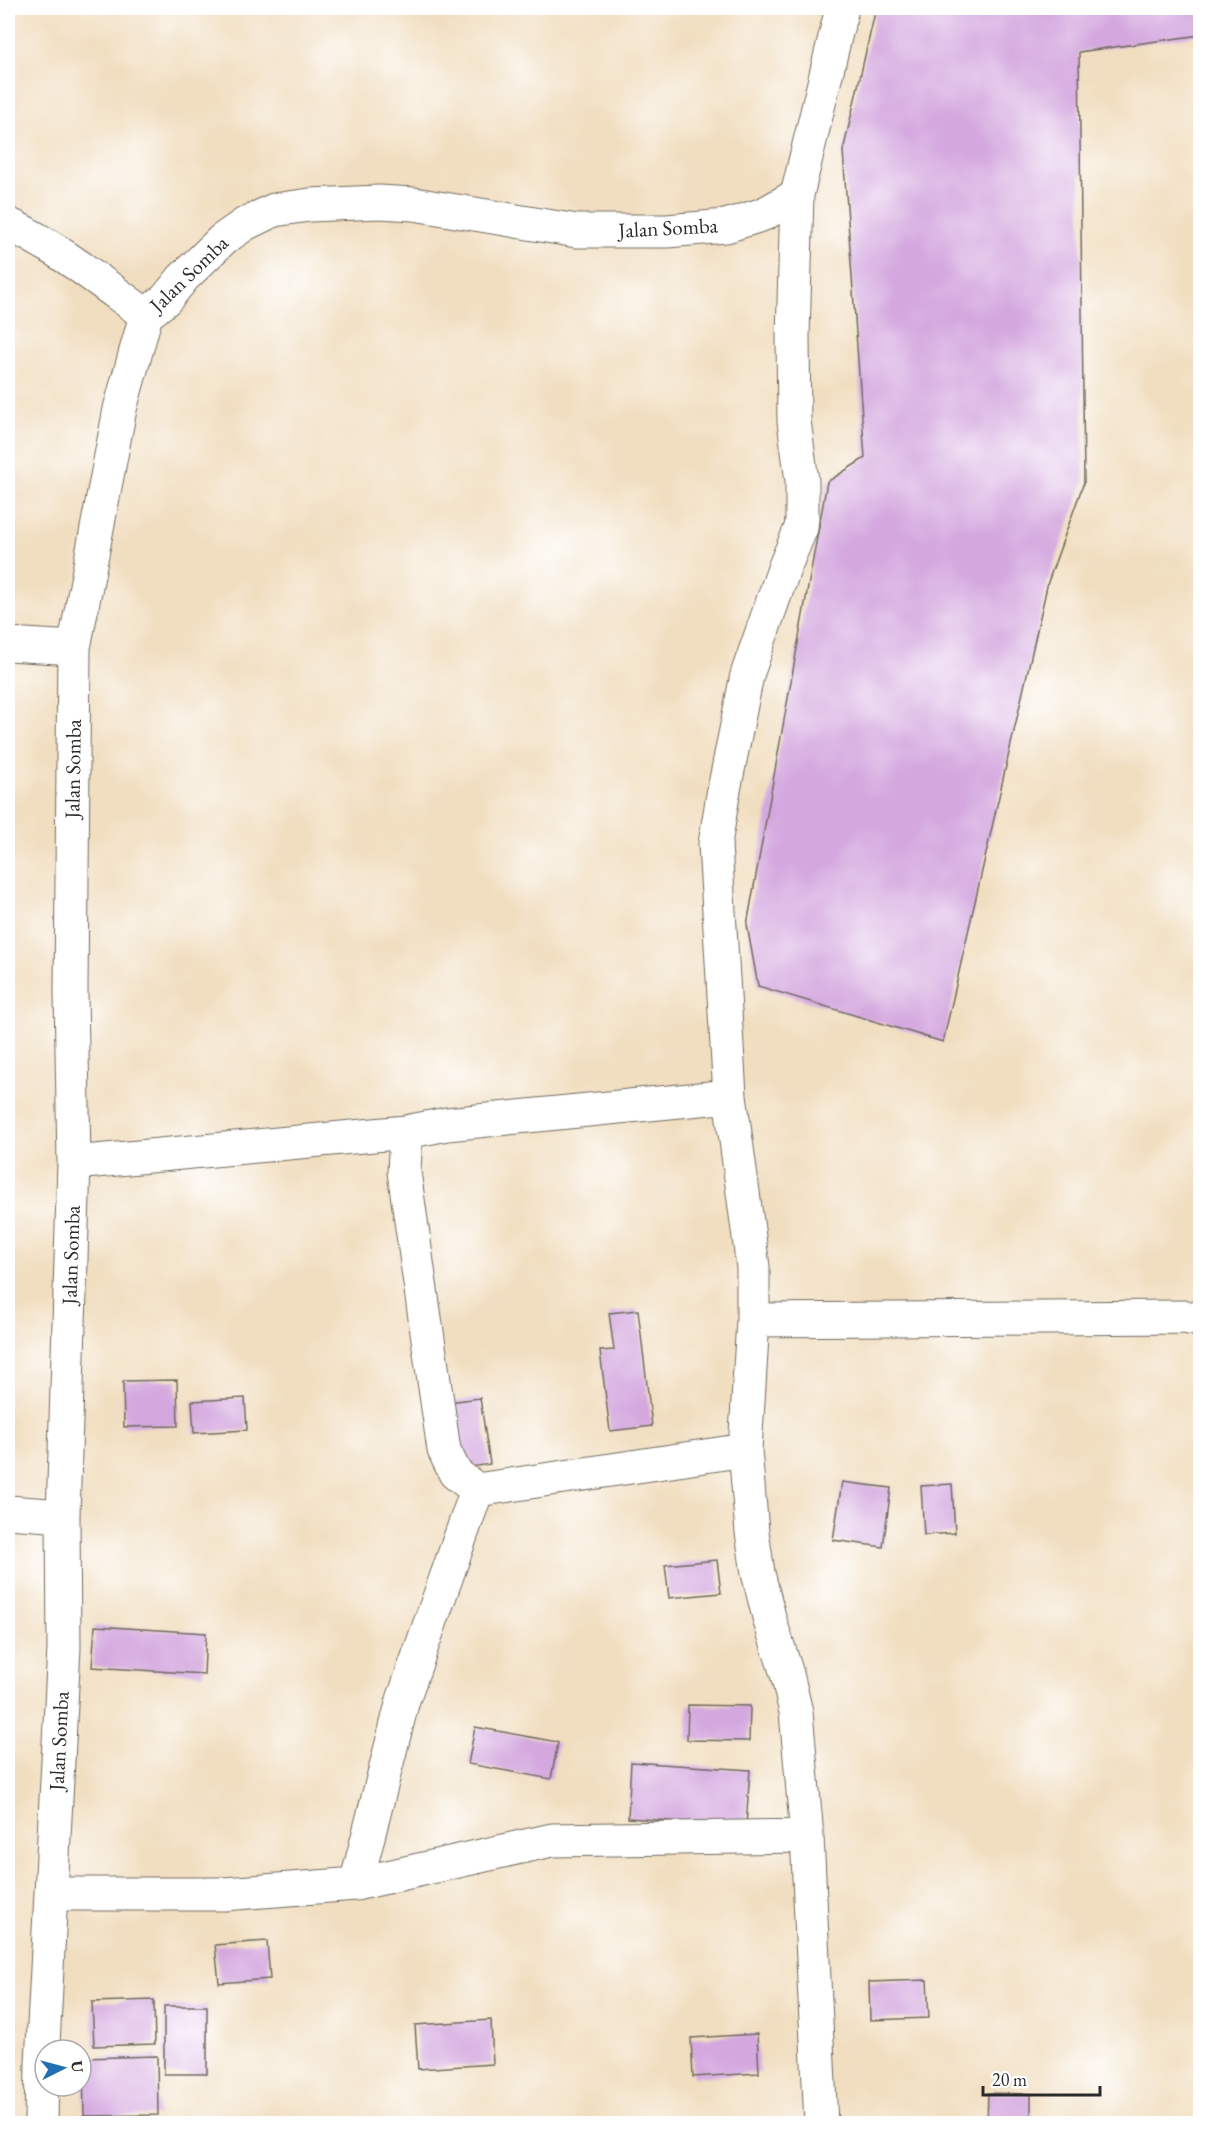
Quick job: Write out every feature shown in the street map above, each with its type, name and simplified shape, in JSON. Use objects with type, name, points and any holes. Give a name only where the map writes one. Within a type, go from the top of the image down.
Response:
[{"type":"street","points":[[821,2124],[807,1836],[796,1712],[758,1573],[745,1450],[753,1320],[753,1267],[730,1096],[715,844],[747,675],[785,566],[801,528],[802,481],[794,421],[793,347],[797,195],[842,8]]},
{"type":"street","name":"Jalan Somba","points":[[41,2124],[42,2063],[64,1648],[63,1515],[74,1163],[71,993],[74,648],[120,409],[146,315],[166,299],[190,270],[222,240],[245,224],[274,210],[310,205],[379,202],[414,204],[577,231],[667,231],[726,226],[764,214],[797,195]]},
{"type":"street","points":[[8,224],[23,231],[86,272],[146,315]]},
{"type":"street","points":[[8,644],[74,648]]},
{"type":"street","points":[[74,1163],[406,1132],[447,1124],[730,1096]]},
{"type":"street","points":[[406,1132],[404,1172],[444,1450],[455,1473],[477,1490],[745,1450]]},
{"type":"street","points":[[753,1320],[1184,1317],[1200,1320]]},
{"type":"street","points":[[356,1884],[402,1700],[477,1490]]},
{"type":"street","points":[[8,1512],[63,1515]]},
{"type":"street","points":[[51,1894],[224,1894],[356,1884],[552,1840],[807,1836]]},
{"type":"building","points":[[876,8],[1200,8],[1200,35],[1079,52],[1084,482],[1048,582],[943,1042],[758,986],[747,925],[827,482],[865,458],[843,151]]},
{"type":"building","points":[[638,1310],[652,1426],[610,1431],[600,1351],[614,1350],[609,1313]]},
{"type":"building","points":[[177,1380],[178,1426],[124,1427],[123,1381]]},
{"type":"building","points":[[245,1398],[247,1430],[194,1433],[192,1401]]},
{"type":"building","points":[[480,1398],[490,1464],[459,1469],[449,1402]]},
{"type":"building","points":[[842,1482],[891,1488],[883,1547],[833,1540]]},
{"type":"building","points":[[952,1484],[955,1533],[924,1535],[921,1486]]},
{"type":"building","points":[[717,1560],[721,1593],[669,1598],[665,1565]]},
{"type":"building","points":[[95,1626],[206,1633],[204,1674],[92,1667]]},
{"type":"building","points":[[688,1705],[750,1706],[749,1741],[687,1740]]},
{"type":"building","points":[[475,1727],[558,1742],[551,1779],[468,1764]]},
{"type":"building","points":[[631,1762],[750,1770],[746,1826],[628,1818]]},
{"type":"building","points":[[267,1941],[270,1979],[219,1983],[215,1945]]},
{"type":"building","points":[[927,1980],[929,2018],[870,2020],[869,1982]]},
{"type":"building","points":[[154,2000],[155,2044],[94,2046],[92,2002]]},
{"type":"building","points":[[164,2006],[207,2006],[207,2074],[164,2074]]},
{"type":"building","points":[[491,2020],[493,2064],[418,2069],[415,2025]]},
{"type":"building","points":[[757,2034],[759,2073],[693,2077],[691,2038]]},
{"type":"building","points":[[157,2056],[158,2115],[84,2116],[84,2098],[93,2098],[93,2058]]},
{"type":"building","points":[[988,2093],[1031,2094],[1031,2124],[987,2124]]}]
